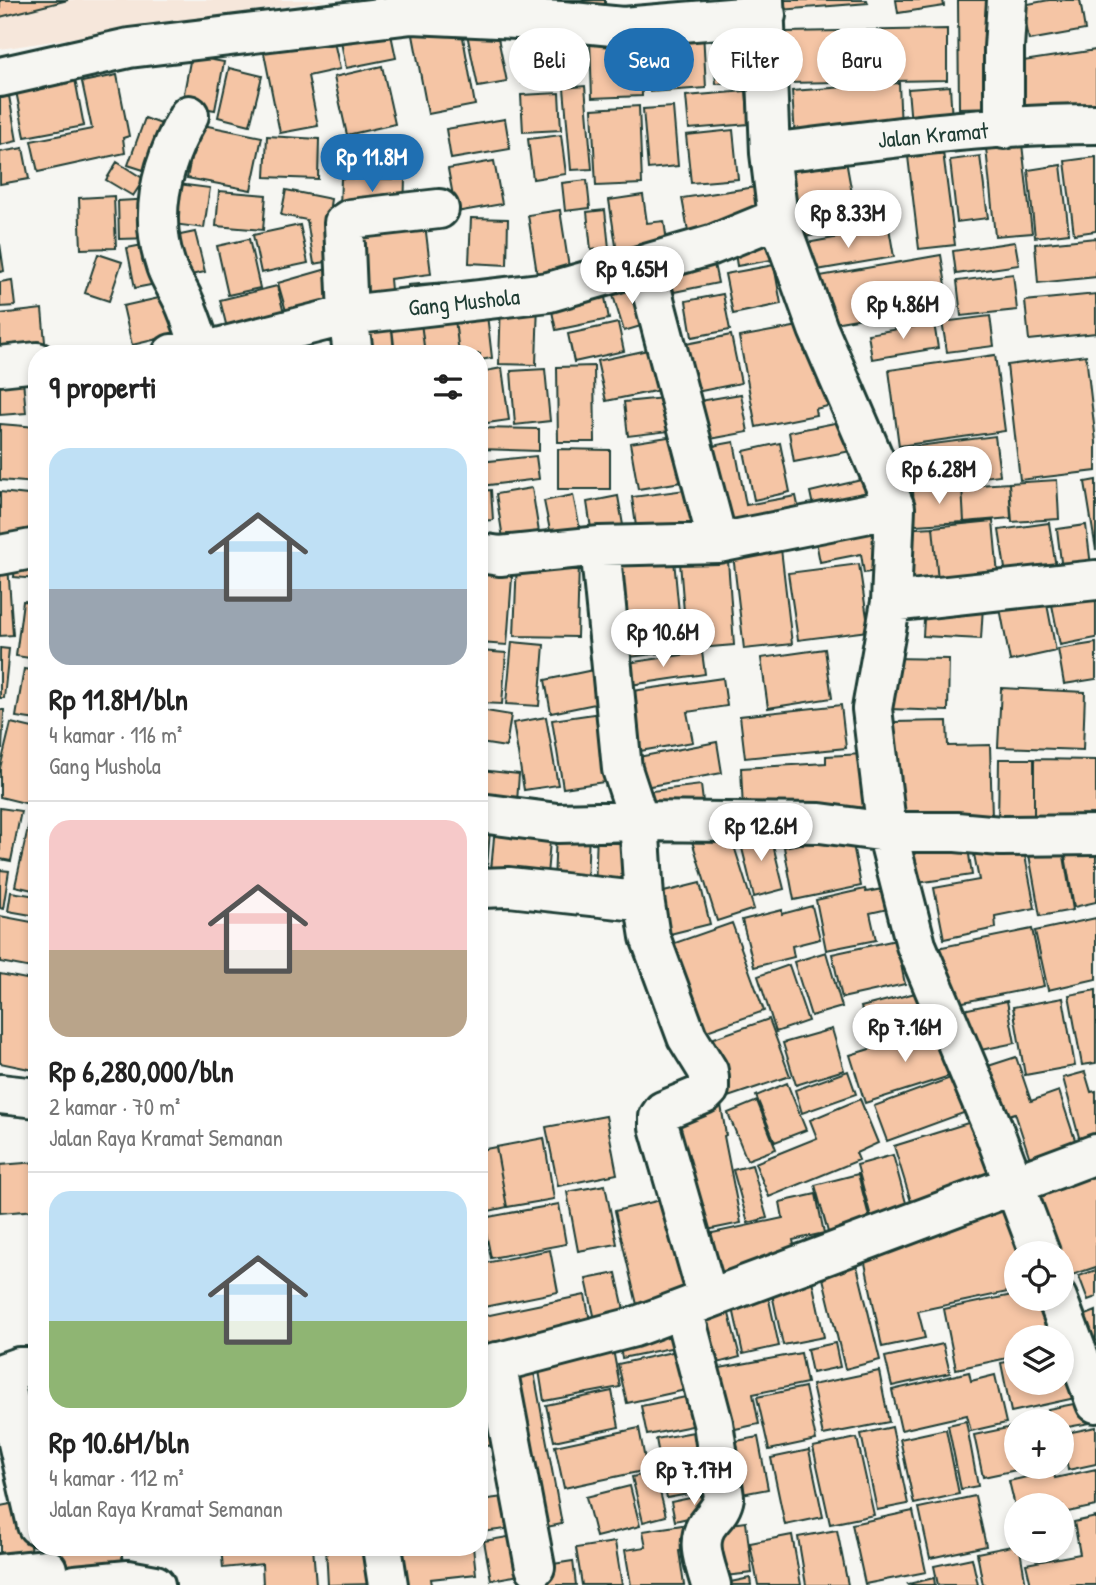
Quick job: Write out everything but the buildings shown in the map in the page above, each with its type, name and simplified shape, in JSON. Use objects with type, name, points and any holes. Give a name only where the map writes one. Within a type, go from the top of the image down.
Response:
[{"type":"street","points":[[1004,128],[1007,0]]},
{"type":"street","points":[[0,77],[129,47],[412,14],[562,21],[623,13],[765,8],[770,153],[778,218],[818,329],[895,508],[891,602],[872,709],[887,832],[916,945],[1015,1184],[1036,1241]]},
{"type":"street","points":[[187,345],[184,301],[167,267],[158,232],[157,208],[160,183],[189,115]]},
{"type":"street","name":"Jalan Kramat","points":[[770,153],[1004,128],[1096,124]]},
{"type":"street","points":[[352,345],[344,223],[347,220],[439,209]]},
{"type":"street","name":"Gang Mushola","points":[[221,345],[348,315],[549,292],[712,245],[778,218]]},
{"type":"street","points":[[645,265],[718,543]]},
{"type":"street","points":[[488,555],[500,556],[600,546],[718,543],[895,508]]},
{"type":"street","points":[[600,546],[622,769],[639,821],[644,898],[650,937],[687,1037],[708,1071],[709,1078],[709,1089],[704,1094],[663,1111],[659,1117],[659,1127],[696,1303],[724,1497],[722,1507],[708,1524],[701,1540],[711,1585]]},
{"type":"street","points":[[0,555],[28,550]]},
{"type":"street","points":[[891,602],[1096,580]]},
{"type":"street","points":[[488,814],[557,823],[820,823],[887,832],[956,832],[1001,836],[1096,835]]},
{"type":"street","points":[[488,888],[509,887],[628,900],[644,898]]},
{"type":"street","points":[[0,1094],[28,1097]]},
{"type":"street","points":[[535,1567],[488,1364],[634,1327],[1096,1154]]},
{"type":"street","points":[[1062,1311],[1096,1404]]},
{"type":"street","points":[[19,1364],[28,1444]]},
{"type":"street","points":[[383,1556],[388,1585]]},
{"type":"street","points":[[0,1574],[54,1571],[155,1585]]},
{"type":"shaded area","points":[[0,0],[326,0],[0,49]]}]
